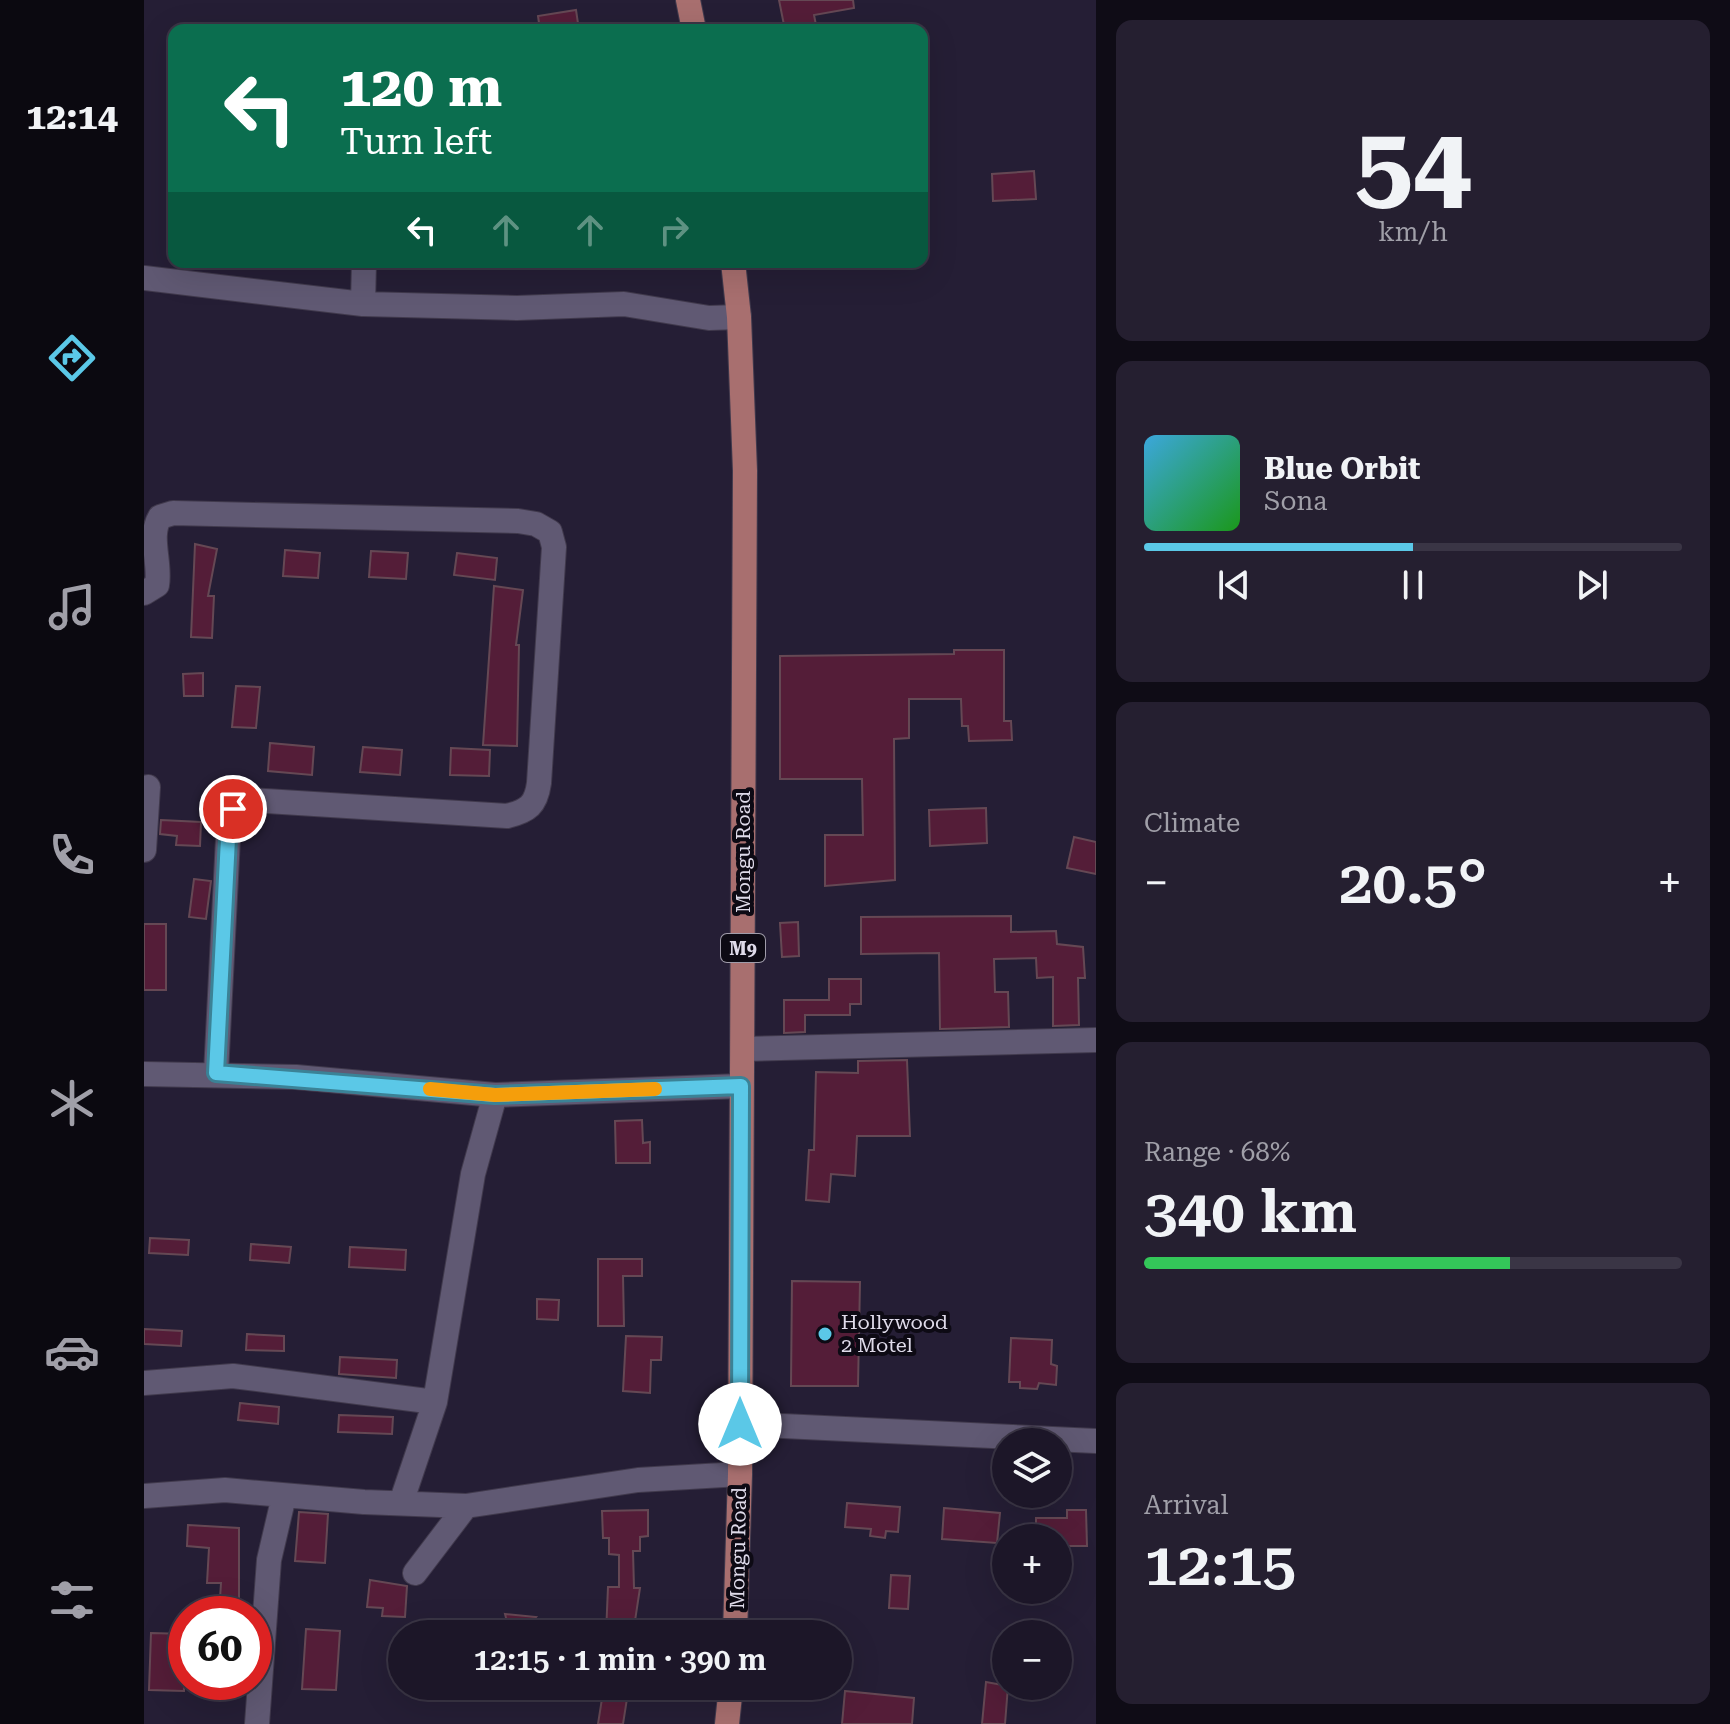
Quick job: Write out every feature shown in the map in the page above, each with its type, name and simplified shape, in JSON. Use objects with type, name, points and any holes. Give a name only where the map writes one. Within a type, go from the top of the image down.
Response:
[{"type":"main road","points":[[688,0],[693,24]]},
{"type":"main road","name":"Mongu Road","points":[[734,268],[739,317],[745,471],[740,1474],[735,1620]]},
{"type":"main road","points":[[727,1724],[730,1700]]},
{"type":"street","points":[[363,304],[364,268]]},
{"type":"street","points":[[144,278],[363,304],[517,308],[624,304],[709,318],[739,317]]},
{"type":"street","points":[[144,593],[157,585],[159,576],[154,526],[160,517],[173,513],[518,521],[536,524],[550,532],[554,547],[539,783],[537,798],[527,811],[507,816],[250,800],[233,809],[229,819],[216,1073]]},
{"type":"street","points":[[144,850],[148,787]]},
{"type":"street","points":[[743,1049],[1096,1040]]},
{"type":"street","points":[[144,1074],[216,1073],[495,1095],[741,1086]]},
{"type":"street","points":[[401,1503],[435,1402],[473,1174],[495,1095]]},
{"type":"street","points":[[144,1383],[233,1376],[435,1402]]},
{"type":"street","points":[[740,1424],[1096,1441]]},
{"type":"street","points":[[144,1496],[225,1490],[466,1506],[638,1480],[740,1474]]},
{"type":"street","points":[[257,1724],[269,1560],[284,1496]]},
{"type":"street","points":[[415,1573],[466,1506]]},
{"type":"building","points":[[779,0],[853,0],[854,8],[814,15],[816,24],[784,24]]},
{"type":"building","points":[[576,10],[578,24],[539,24],[538,16]]},
{"type":"building","points":[[1034,171],[1036,199],[993,201],[992,174]]},
{"type":"building","points":[[195,544],[217,549],[208,596],[214,596],[212,638],[191,637]]},
{"type":"building","points":[[285,550],[320,553],[318,578],[283,576]]},
{"type":"building","points":[[371,551],[408,553],[406,579],[369,577]]},
{"type":"building","points":[[457,553],[497,558],[495,580],[454,575]]},
{"type":"building","points":[[494,586],[523,590],[516,645],[519,645],[517,746],[483,745]]},
{"type":"building","points":[[954,650],[1004,650],[1004,721],[1011,721],[1012,740],[969,741],[968,726],[962,726],[961,699],[909,699],[909,738],[894,739],[895,880],[825,886],[825,835],[863,835],[862,779],[780,779],[780,656],[954,654]]},
{"type":"building","points":[[203,673],[203,696],[184,696],[183,674]]},
{"type":"building","points":[[236,686],[260,687],[256,728],[232,727]]},
{"type":"building","points":[[270,743],[314,747],[312,775],[268,771]]},
{"type":"building","points":[[363,747],[402,750],[400,775],[360,772]]},
{"type":"building","points":[[451,748],[490,750],[489,776],[450,775]]},
{"type":"building","points":[[986,808],[987,843],[930,846],[929,810]]},
{"type":"building","points":[[161,820],[201,822],[200,846],[176,845],[177,836],[160,834]]},
{"type":"building","points":[[1074,837],[1096,842],[1096,874],[1067,868]]},
{"type":"building","points":[[194,879],[211,881],[206,919],[189,917]]},
{"type":"building","points":[[1011,916],[1011,932],[1056,931],[1057,944],[1083,947],[1085,978],[1078,978],[1079,1025],[1053,1026],[1053,977],[1037,978],[1036,958],[994,959],[995,992],[1008,992],[1009,1027],[940,1029],[939,953],[861,954],[861,917]]},
{"type":"building","points":[[798,922],[799,956],[782,957],[780,923]]},
{"type":"building","points":[[144,924],[166,924],[166,990],[144,990]]},
{"type":"building","points":[[829,979],[861,979],[861,1004],[850,1004],[850,1015],[805,1015],[805,1032],[784,1033],[784,1000],[829,1000]]},
{"type":"building","points":[[907,1060],[910,1136],[857,1136],[855,1176],[831,1174],[829,1202],[806,1200],[809,1150],[814,1150],[816,1072],[858,1073],[858,1061]]},
{"type":"building","points":[[642,1120],[643,1143],[650,1142],[650,1163],[616,1163],[615,1121]]},
{"type":"building","points":[[150,1238],[189,1240],[188,1255],[149,1253]]},
{"type":"building","points":[[251,1244],[291,1247],[289,1263],[250,1260]]},
{"type":"building","points":[[350,1247],[406,1250],[405,1270],[349,1267]]},
{"type":"building","points":[[598,1259],[642,1259],[642,1276],[623,1276],[624,1326],[598,1326]]},
{"type":"building","points":[[792,1281],[860,1282],[858,1386],[791,1386]]},
{"type":"building","points":[[537,1299],[559,1300],[558,1320],[537,1319]]},
{"type":"building","points":[[144,1329],[182,1331],[181,1346],[144,1344]]},
{"type":"building","points":[[247,1334],[284,1336],[284,1351],[246,1350]]},
{"type":"building","points":[[626,1336],[662,1337],[661,1360],[651,1360],[650,1393],[623,1391]]},
{"type":"building","points":[[1011,1338],[1052,1340],[1051,1364],[1057,1366],[1056,1385],[1039,1383],[1037,1389],[1020,1388],[1020,1382],[1009,1382]]},
{"type":"building","points":[[340,1357],[397,1360],[396,1378],[339,1374]]},
{"type":"building","points":[[240,1403],[279,1407],[278,1424],[238,1420]]},
{"type":"building","points":[[339,1415],[393,1417],[392,1434],[338,1432]]},
{"type":"building","points":[[847,1503],[900,1507],[898,1532],[886,1531],[885,1538],[870,1536],[871,1529],[845,1527]]},
{"type":"building","points":[[944,1508],[1000,1513],[999,1524],[992,1524],[992,1543],[942,1539]]},
{"type":"building","points":[[648,1510],[648,1536],[640,1537],[640,1551],[633,1551],[634,1588],[640,1588],[635,1620],[607,1620],[608,1587],[619,1587],[619,1555],[609,1554],[609,1538],[603,1538],[602,1511]]},
{"type":"building","points":[[1067,1510],[1086,1510],[1087,1546],[1072,1546],[1072,1524],[1036,1524],[1036,1518],[1067,1518]]},
{"type":"building","points":[[299,1512],[328,1514],[325,1563],[295,1561]]},
{"type":"building","points":[[188,1525],[239,1528],[239,1596],[220,1596],[221,1583],[207,1583],[209,1548],[187,1546]]},
{"type":"building","points":[[891,1575],[910,1576],[908,1609],[889,1608]]},
{"type":"building","points":[[370,1580],[407,1586],[405,1617],[382,1616],[383,1608],[367,1607]]},
{"type":"building","points":[[505,1614],[536,1617],[533,1620],[506,1620]]},
{"type":"building","points":[[306,1629],[340,1631],[336,1690],[302,1689]]},
{"type":"building","points":[[151,1633],[168,1634],[168,1691],[149,1690]]},
{"type":"building","points":[[986,1682],[992,1683],[992,1700],[1007,1700],[1005,1724],[982,1724]]},
{"type":"building","points":[[852,1692],[914,1698],[912,1724],[842,1724],[844,1700],[852,1700]]},
{"type":"building","points":[[602,1700],[627,1700],[623,1724],[598,1724]]},
{"type":"slow traffic","points":[[430,1089],[495,1095],[655,1089]]},
{"type":"place","name":"Hollywood 2 Motel","points":[[825,1334]]},
{"type":"route","points":[[233,809],[229,819],[216,1073],[495,1095],[741,1086],[740,1424]]}]
